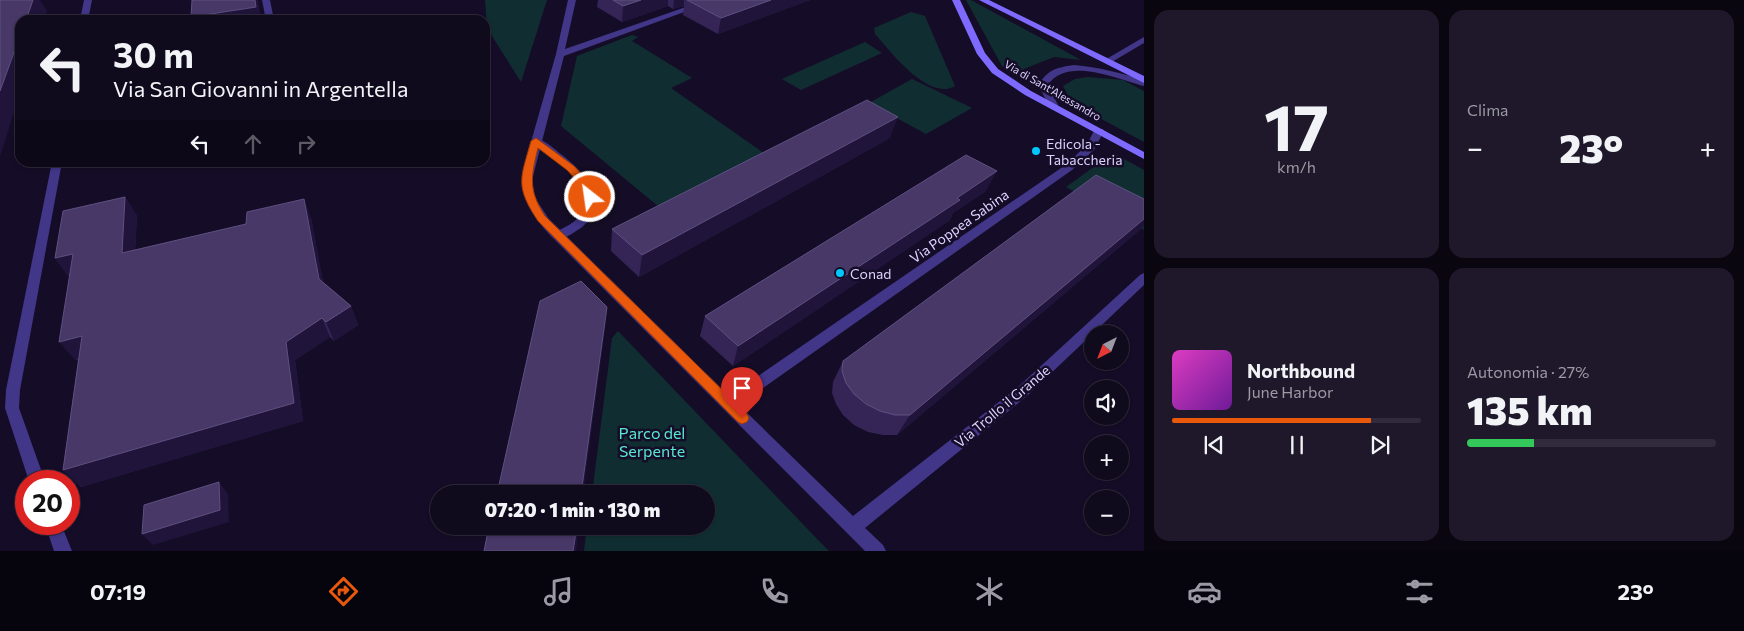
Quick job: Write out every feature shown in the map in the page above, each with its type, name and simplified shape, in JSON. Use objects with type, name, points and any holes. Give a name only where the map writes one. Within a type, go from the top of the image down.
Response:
[{"type":"street","points":[[85,15],[88,0]]},
{"type":"street","points":[[266,0],[269,15]]},
{"type":"street","points":[[572,0],[560,54],[526,178],[527,194],[541,218],[558,236],[877,551]]},
{"type":"street","points":[[560,54],[713,0]]},
{"type":"street","name":"Via di Sant'Alessandro","points":[[956,0],[981,54],[991,68],[1015,85],[1144,156]]},
{"type":"street","points":[[982,0],[1107,61],[1144,82]]},
{"type":"street","points":[[1107,61],[1144,40]]},
{"type":"street","points":[[1054,107],[1043,85],[1048,76],[1061,70],[1095,70],[1144,82]]},
{"type":"street","name":"Via Poppea Sabina","points":[[729,404],[1068,168],[1090,148],[1099,132]]},
{"type":"street","points":[[536,141],[571,168],[583,182],[590,197],[588,212],[581,221],[558,236]]},
{"type":"street","points":[[33,470],[12,408],[13,390],[56,167]]},
{"type":"street","name":"Via Trollo il Grande","points":[[853,527],[1023,391],[1144,278]]},
{"type":"street","points":[[57,535],[62,551]]},
{"type":"green space","points":[[485,0],[547,0],[521,82],[490,33],[490,15],[486,15]]},
{"type":"green space","points":[[966,0],[971,0],[1081,60],[1054,57],[1024,69],[1027,79],[1002,66]]},
{"type":"green space","points":[[911,12],[925,16],[955,86],[945,89],[934,87],[922,81],[900,62],[875,34],[874,28]]},
{"type":"green space","points":[[632,35],[638,37],[632,41],[692,78],[671,88],[768,156],[664,211],[561,126],[577,56]]},
{"type":"green space","points":[[865,42],[882,53],[801,90],[782,79]]},
{"type":"green space","points":[[1088,77],[1123,80],[1144,91],[1144,142],[1072,103],[1063,86],[1075,79]]},
{"type":"green space","points":[[912,79],[972,108],[926,134],[869,103]]},
{"type":"green space","points":[[1113,153],[1144,170],[1144,230],[1066,187]]},
{"type":"green space","name":"Parco del Serpente","points":[[618,331],[829,551],[584,551],[586,535],[715,535],[715,485],[593,485],[612,338]]},
{"type":"building","points":[[0,0],[33,0],[28,15],[15,15],[15,50],[0,91]]},
{"type":"building","points":[[192,0],[255,0],[256,7],[204,15],[191,15]]},
{"type":"building","points":[[613,0],[641,0],[623,6]]},
{"type":"building","points":[[687,0],[771,0],[721,18]]},
{"type":"building","points":[[867,100],[898,117],[642,255],[612,229]]},
{"type":"building","points":[[966,155],[997,171],[957,198],[960,200],[738,346],[705,316]]},
{"type":"building","points":[[1096,175],[1144,199],[1144,219],[910,415],[895,415],[880,411],[866,404],[854,394],[846,383],[842,371],[843,361]]},
{"type":"building","points":[[125,197],[122,253],[246,224],[247,212],[304,199],[319,279],[351,306],[326,322],[322,318],[286,342],[294,403],[63,470],[82,336],[59,342],[73,254],[55,258],[63,211]]},
{"type":"building","points":[[581,281],[607,307],[582,485],[499,485],[540,301]]},
{"type":"building","points":[[219,482],[220,510],[142,534],[144,505]]},
{"type":"building","points":[[487,535],[576,535],[573,551],[484,551]]},
{"type":"place","name":"Edicola - Tabaccheria","points":[[1036,151]]},
{"type":"place","name":"Conad","points":[[840,273]]},
{"type":"route","points":[[590,197],[588,190],[576,173],[536,141],[526,178],[526,187],[530,201],[541,218],[742,418]]}]
